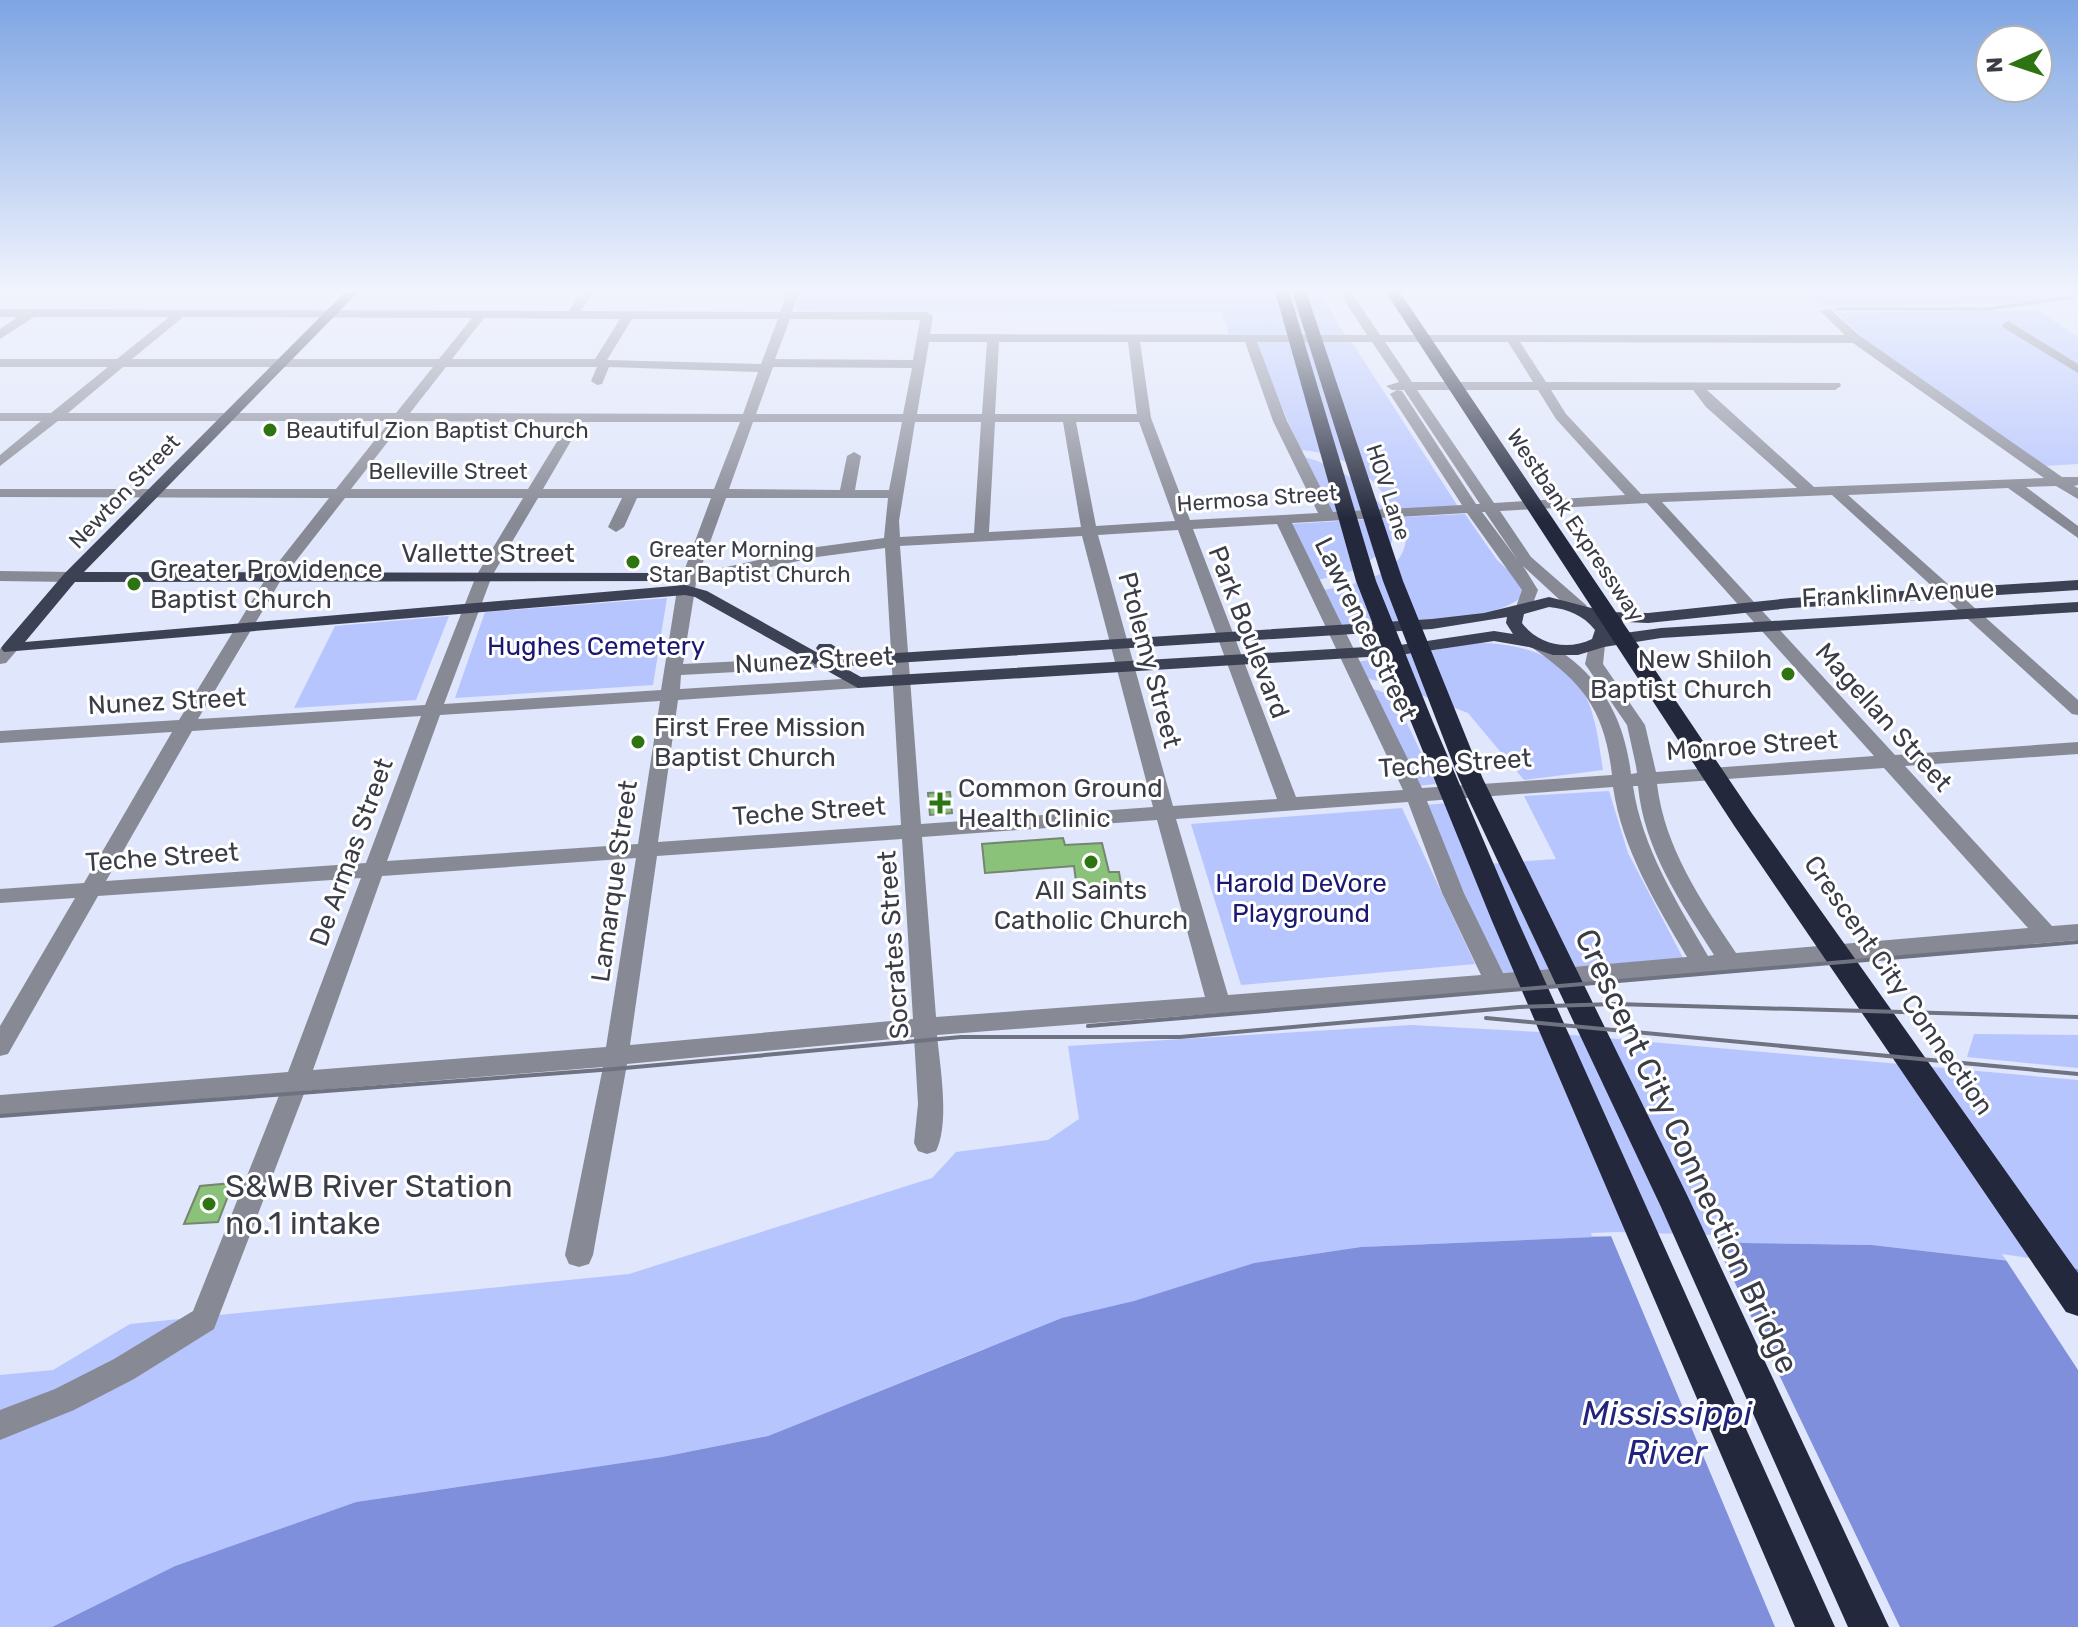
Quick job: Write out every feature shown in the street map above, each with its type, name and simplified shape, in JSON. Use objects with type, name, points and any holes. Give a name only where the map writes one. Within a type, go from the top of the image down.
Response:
[{"type":"highway","points":[[1304,367],[1366,581],[1431,713],[1505,921],[1815,1627]]},
{"type":"highway","name":"HOV Lane","points":[[1324,367],[1393,581],[1431,713]]},
{"type":"highway","name":"Westbank Expressway","points":[[1442,367],[1667,706]]},
{"type":"highway","name":"Crescent City Connection","points":[[1667,706],[2078,1301]]},
{"type":"highway","name":"Crescent City Connection Bridge","points":[[1431,713],[1471,779],[1677,1207],[1869,1627]]},
{"type":"main road","name":"Newton Street","points":[[3,652],[70,577],[278,367]]},
{"type":"main road","name":"Vallette Street","points":[[70,577],[484,576],[686,585]]},
{"type":"main road","points":[[686,585],[858,683]]},
{"type":"main road","points":[[3,652],[686,585],[714,586],[847,661]]},
{"type":"main road","name":"Franklin Avenue","points":[[1749,606],[2078,585]]},
{"type":"main road","name":"Nunez Street","points":[[847,661],[1440,624],[1549,602],[1584,611]]},
{"type":"main road","points":[[1584,611],[1604,617],[1644,618],[1749,606]]},
{"type":"main road","name":"Franklin Avenue","points":[[1598,643],[1645,635],[1722,629],[2078,607]]},
{"type":"main road","points":[[1522,608],[1514,616],[1515,627],[1536,644]]},
{"type":"main road","points":[[1584,611],[1601,625],[1604,634],[1598,643]]},
{"type":"main road","name":"Nunez Street","points":[[858,683],[1400,650],[1494,636],[1570,651],[1598,643]]},
{"type":"street","points":[[0,462],[116,367]]},
{"type":"street","points":[[0,1047],[242,627],[274,578],[441,367]]},
{"type":"street","points":[[597,381],[601,367]]},
{"type":"street","name":"Lamarque Street","points":[[579,1255],[617,1056],[686,585],[767,367]]},
{"type":"street","name":"Socrates Street","points":[[918,367],[895,494],[892,542],[930,1104],[927,1143]]},
{"type":"street","points":[[981,537],[992,367]]},
{"type":"street","name":"Park Boulevard","points":[[1137,367],[1144,418],[1289,804]]},
{"type":"street","name":"Lawrence Street","points":[[1260,367],[1280,421],[1327,516]]},
{"type":"street","points":[[1387,367],[1492,508],[1525,560],[1584,611]]},
{"type":"street","name":"Magellan Street","points":[[1529,367],[1561,416],[1749,606],[2047,935]]},
{"type":"street","points":[[1896,367],[2078,495]]},
{"type":"street","points":[[1400,386],[1835,386]]},
{"type":"street","points":[[1400,386],[1495,544],[1528,585],[1522,608]]},
{"type":"street","points":[[1697,386],[1711,404],[1809,491]]},
{"type":"street","points":[[0,417],[1144,418]]},
{"type":"street","name":"De Armas Street","points":[[0,1425],[64,1400],[204,1320],[296,1083],[470,607],[530,494],[578,417]]},
{"type":"street","name":"Ptolemy Street","points":[[1069,418],[1089,531],[1117,645],[1219,1005]]},
{"type":"street","points":[[847,494],[854,456]]},
{"type":"street","points":[[2042,470],[2078,468]]},
{"type":"street","name":"Hermosa Street","points":[[686,585],[817,552],[892,542],[1833,489],[1928,489],[2078,481]]},
{"type":"street","points":[[2013,485],[2078,533]]},
{"type":"street","points":[[1833,489],[2078,710]]},
{"type":"street","name":"Belleville Street","points":[[0,493],[895,494]]},
{"type":"street","points":[[616,527],[632,493]]},
{"type":"street","name":"Lawrence Street","points":[[1282,518],[1415,795],[1453,893],[1496,983]]},
{"type":"street","name":"Vallette Street","points":[[0,576],[70,577]]},
{"type":"street","points":[[1598,643],[1594,664],[1628,709],[1641,738],[1651,811],[1665,847],[1688,896],[1730,962]]},
{"type":"street","points":[[1536,644],[1586,682],[1605,710],[1617,742],[1628,814],[1643,855],[1702,965]]},
{"type":"street","name":"Nunez Street","points":[[674,670],[847,661]]},
{"type":"street","name":"Nunez Street","points":[[0,737],[858,683]]},
{"type":"street","name":"Monroe Street","points":[[1621,779],[2078,748]]},
{"type":"street","name":"Teche Street","points":[[0,896],[1621,779]]},
{"type":"street","points":[[0,1105],[296,1083],[924,1027],[1496,983],[2078,932]]},
{"type":"green space","points":[[1265,367],[1368,367],[1459,508],[1395,511],[1377,486],[1356,468],[1330,456],[1300,450]]},
{"type":"green space","points":[[1904,367],[2078,367],[2078,464],[2044,466]]},
{"type":"green space","points":[[1304,457],[1328,465],[1349,477],[1385,510],[1326,513]]},
{"type":"green space","points":[[1465,514],[1497,560],[1518,579],[1524,595],[1509,605],[1463,618],[1340,626],[1323,590],[1371,578],[1396,562],[1406,535],[1403,517]]},
{"type":"green space","points":[[1388,518],[1394,534],[1390,547],[1355,570],[1318,580],[1291,524]]},
{"type":"green space","name":"Hughes Cemetery","points":[[667,598],[653,685],[455,698],[485,612]]},
{"type":"green space","name":"Hughes Cemetery","points":[[449,616],[416,700],[294,708],[335,626]]},
{"type":"green space","points":[[1477,643],[1532,651],[1563,668],[1576,681],[1593,716],[1603,770],[1524,780],[1468,713],[1395,685],[1365,678],[1357,662]]},
{"type":"green space","points":[[1368,687],[1394,696],[1436,784],[1416,786]]},
{"type":"green space","points":[[1609,791],[1628,853],[1683,958],[1500,973],[1425,805],[1447,803],[1474,865],[1556,859],[1524,796]]},
{"type":"green space","name":"Harold DeVore Playground","points":[[1402,808],[1475,964],[1241,985],[1191,824]]},
{"type":"green space","points":[[1411,1025],[1539,1032],[2078,1080],[2078,1269],[1872,1245],[1743,1243],[1617,1236],[1361,1247],[1254,1263],[984,1349],[768,1436],[662,1457],[356,1502],[175,1566],[52,1627],[0,1627],[0,1375],[53,1370],[130,1324],[629,1274],[932,1178],[956,1152],[1048,1140],[1079,1119],[1068,1046]]},
{"type":"green space","points":[[1974,1034],[2078,1035],[2078,1068],[1967,1057]]},
{"type":"water","name":"Mississippi River","points":[[1617,1236],[1689,1236],[1743,1243],[1872,1245],[2078,1269],[2078,1627],[52,1627],[175,1566],[356,1502],[662,1457],[768,1436],[1062,1318],[1134,1301],[1254,1263],[1361,1247]]},
{"type":"pier","points":[[1591,1233],[1712,1235],[1900,1627],[1775,1627],[1611,1236],[1592,1236]]},
{"type":"pier","points":[[2002,1254],[2068,1264],[2078,1278],[2078,1370]]},
{"type":"building","name":"Common Ground Health Clinic","points":[[950,792],[952,813],[930,815],[928,793]]},
{"type":"building","points":[[1063,838],[1065,845],[1102,843],[1109,872],[1119,872],[1121,884],[1106,885],[1107,889],[1077,888],[1074,866],[985,873],[982,844]]},
{"type":"building","name":"S&WB River Station no.1 intake","points":[[233,1183],[218,1222],[184,1224],[200,1186]]},
{"type":"railway","points":[[1088,1026],[2078,942]]},
{"type":"railway","points":[[0,1116],[614,1069],[961,1037],[1180,1037],[1519,1007],[1615,1004],[2078,1017]]},
{"type":"railway","points":[[1486,1018],[2078,1074]]},
{"type":"place","name":"Beautiful Zion Baptist Church","points":[[270,430]]},
{"type":"place","name":"Greater Morning Star Baptist Church","points":[[633,562]]},
{"type":"place","name":"Greater Providence Baptist Church","points":[[134,584]]},
{"type":"place","name":"New Shiloh Baptist Church","points":[[1788,674]]},
{"type":"place","name":"First Free Mission Baptist Church","points":[[638,742]]},
{"type":"place","name":"Common Ground Health Clinic","points":[[940,803]]},
{"type":"place","name":"All Saints Catholic Church","points":[[1091,862]]},
{"type":"place","name":"S&WB River Station no.1 intake","points":[[209,1204]]}]
